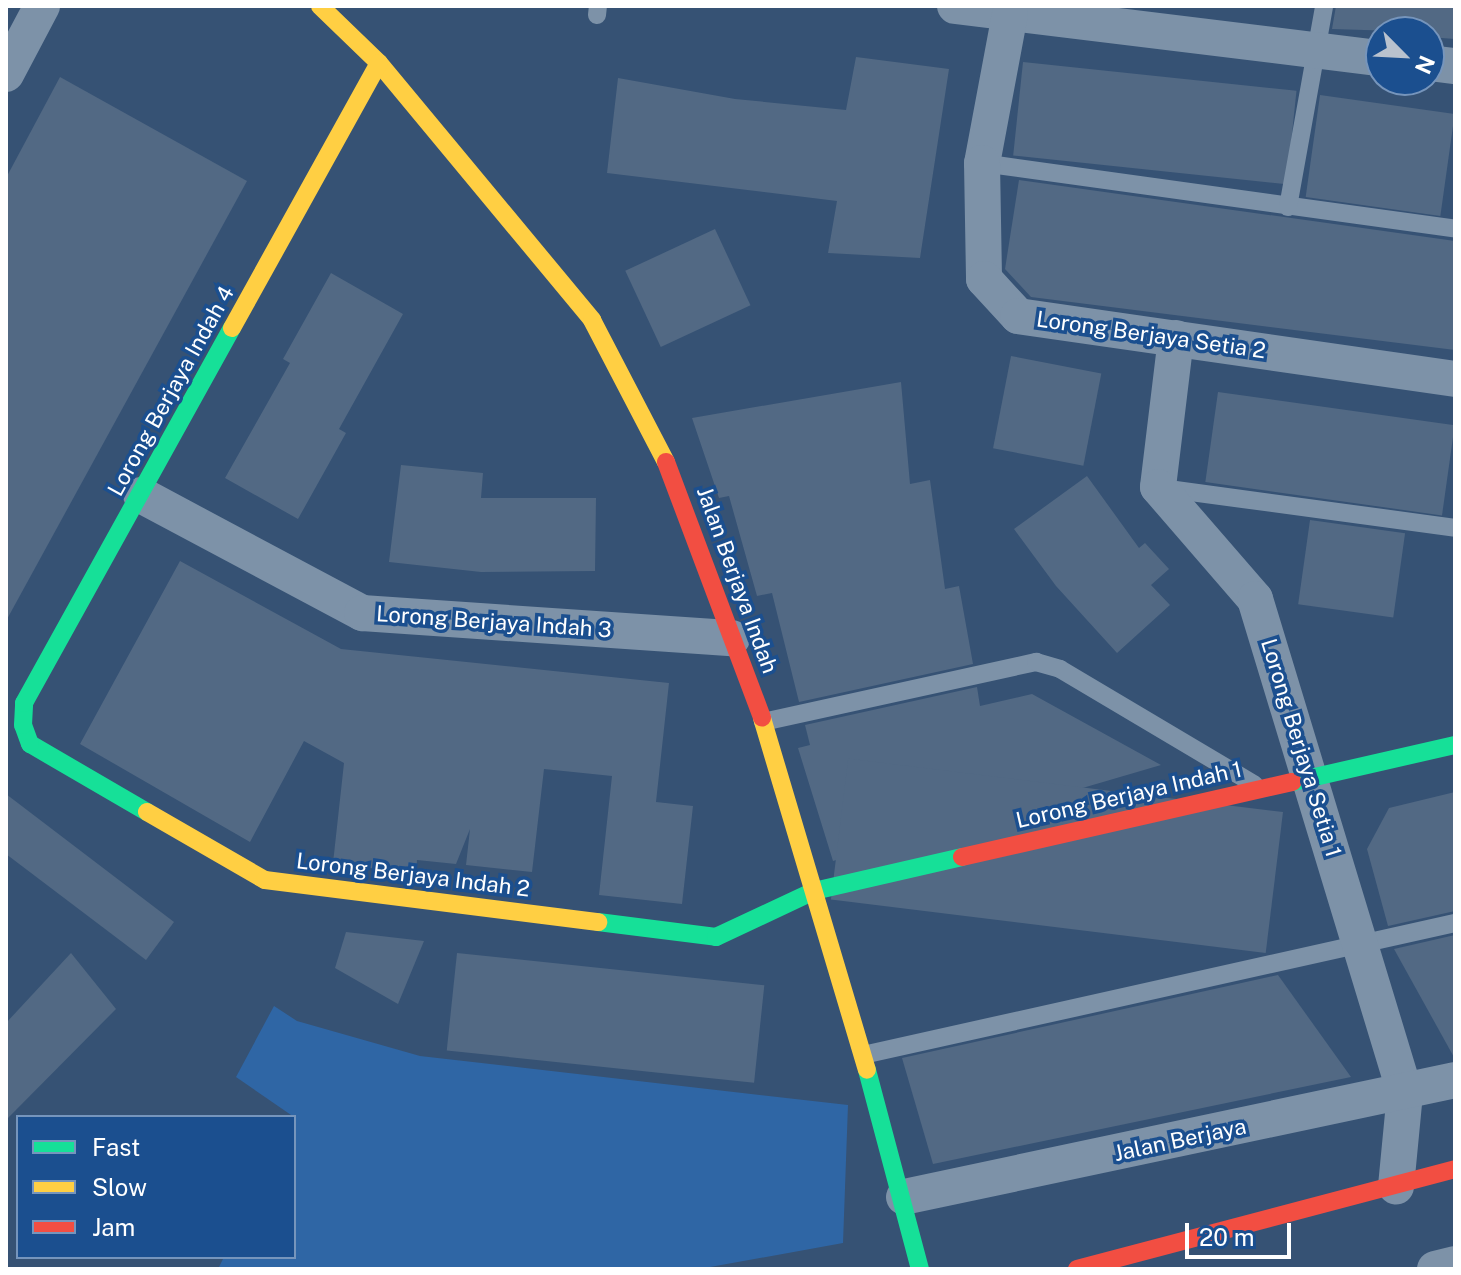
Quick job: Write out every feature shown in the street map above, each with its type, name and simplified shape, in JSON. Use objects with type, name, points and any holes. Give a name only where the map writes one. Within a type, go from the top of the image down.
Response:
[{"type":"street","points":[[6,74],[42,6]]},
{"type":"street","name":"Jalan Berjaya Indah","points":[[320,6],[379,63],[592,320],[674,477],[763,722],[904,1197],[920,1269]]},
{"type":"street","points":[[955,6],[1365,56]]},
{"type":"street","name":"Lorong Berjaya Setia 2","points":[[1010,14],[982,163],[984,279],[1018,316],[1455,379]]},
{"type":"street","name":"Lorong Berjaya Indah 4","points":[[30,744],[23,725],[24,703],[379,63]]},
{"type":"street","points":[[1158,487],[1176,338]]},
{"type":"street","name":"Lorong Berjaya Setia 1","points":[[1158,487],[1255,599],[1405,1093],[1396,1187]]},
{"type":"street","name":"Lorong Berjaya Indah 3","points":[[141,495],[362,613],[732,638]]},
{"type":"street","name":"Lorong Berjaya Indah 2","points":[[30,744],[265,880],[716,937],[814,891]]},
{"type":"street","name":"Lorong Berjaya Indah 1","points":[[814,891],[1455,745]]},
{"type":"street","name":"Jalan Berjaya","points":[[904,1197],[1455,1080]]},
{"type":"street","points":[[1077,1269],[1177,1257],[1455,1169]]},
{"type":"street","points":[[1435,1269],[1455,1264]]},
{"type":"lane","points":[[1288,207],[1319,50],[1324,6]]},
{"type":"lane","points":[[982,163],[1455,229]]},
{"type":"lane","points":[[1158,487],[1455,528]]},
{"type":"lane","points":[[763,722],[1036,662],[1060,669],[1263,789]]},
{"type":"lane","points":[[863,1055],[1361,948],[1455,923]]},
{"type":"shaded area","points":[[274,1006],[297,1021],[420,1056],[848,1105],[843,1243],[699,1269],[218,1269],[223,1259],[296,1259],[296,1115],[291,1115],[236,1077]]},
{"type":"building","points":[[1336,6],[1455,6],[1455,39],[1445,38],[1445,16],[1365,16],[1365,30],[1332,29]]},
{"type":"building","points":[[856,57],[949,69],[920,258],[828,253],[837,201],[607,173],[618,78],[735,99],[846,110]]},
{"type":"building","points":[[1023,62],[1296,91],[1287,184],[1013,155]]},
{"type":"building","points":[[60,77],[247,181],[6,621],[6,178]]},
{"type":"building","points":[[1320,95],[1455,114],[1440,216],[1306,197]]},
{"type":"building","points":[[1019,180],[1455,241],[1455,350],[1031,297],[1005,269]]},
{"type":"building","points":[[715,229],[750,305],[661,347],[625,271]]},
{"type":"building","points":[[331,273],[403,314],[339,429],[346,433],[298,519],[225,478],[290,363],[283,359]]},
{"type":"building","points":[[1011,356],[1101,374],[1083,466],[993,448]]},
{"type":"building","points":[[901,382],[910,484],[930,480],[945,589],[959,586],[973,664],[799,702],[772,593],[757,596],[729,496],[719,498],[692,418]]},
{"type":"building","points":[[1218,392],[1455,425],[1442,515],[1205,482]]},
{"type":"building","points":[[401,465],[483,473],[481,498],[596,498],[595,571],[481,572],[389,562]]},
{"type":"building","points":[[1087,476],[1139,548],[1145,543],[1169,569],[1151,585],[1170,605],[1117,653],[1056,586],[1014,529]]},
{"type":"building","points":[[1310,520],[1405,533],[1393,618],[1298,604]]},
{"type":"building","points":[[180,561],[341,649],[669,683],[656,802],[693,806],[682,904],[599,895],[612,776],[544,769],[532,872],[466,865],[470,829],[456,864],[417,860],[416,874],[333,863],[344,763],[304,741],[250,842],[80,744]]},
{"type":"building","points":[[977,687],[980,706],[1032,694],[1161,765],[833,861],[798,748],[810,745],[805,725]]},
{"type":"building","points":[[848,759],[1283,812],[1266,953],[831,900]]},
{"type":"building","points":[[1455,792],[1455,911],[1388,926],[1367,849],[1389,808]]},
{"type":"building","points":[[6,794],[174,922],[146,960],[6,854]]},
{"type":"building","points":[[346,932],[424,941],[398,1004],[335,968]]},
{"type":"building","points":[[1455,935],[1455,1059],[1394,949]]},
{"type":"building","points":[[71,953],[116,1009],[6,1120],[6,1023]]},
{"type":"building","points":[[457,953],[764,985],[754,1083],[447,1050]]},
{"type":"building","points":[[1278,975],[1351,1077],[933,1164],[902,1058]]},
{"type":"traffic: fast","points":[[147,812],[30,744],[23,725],[24,703],[232,328]]},
{"type":"traffic: fast","points":[[1293,782],[1455,745]]},
{"type":"traffic: fast","points":[[598,922],[716,937],[814,891],[962,857]]},
{"type":"traffic: fast","points":[[867,1070],[920,1269]]},
{"type":"traffic: slow","points":[[320,6],[379,63],[592,320],[666,462]]},
{"type":"traffic: slow","points":[[232,328],[379,63]]},
{"type":"traffic: slow","points":[[762,718],[867,1070]]},
{"type":"traffic: slow","points":[[147,812],[265,880],[598,922]]},
{"type":"traffic: jam","points":[[666,462],[762,718]]},
{"type":"traffic: jam","points":[[962,857],[1293,782]]},
{"type":"traffic: jam","points":[[1077,1269],[1455,1169]]}]
